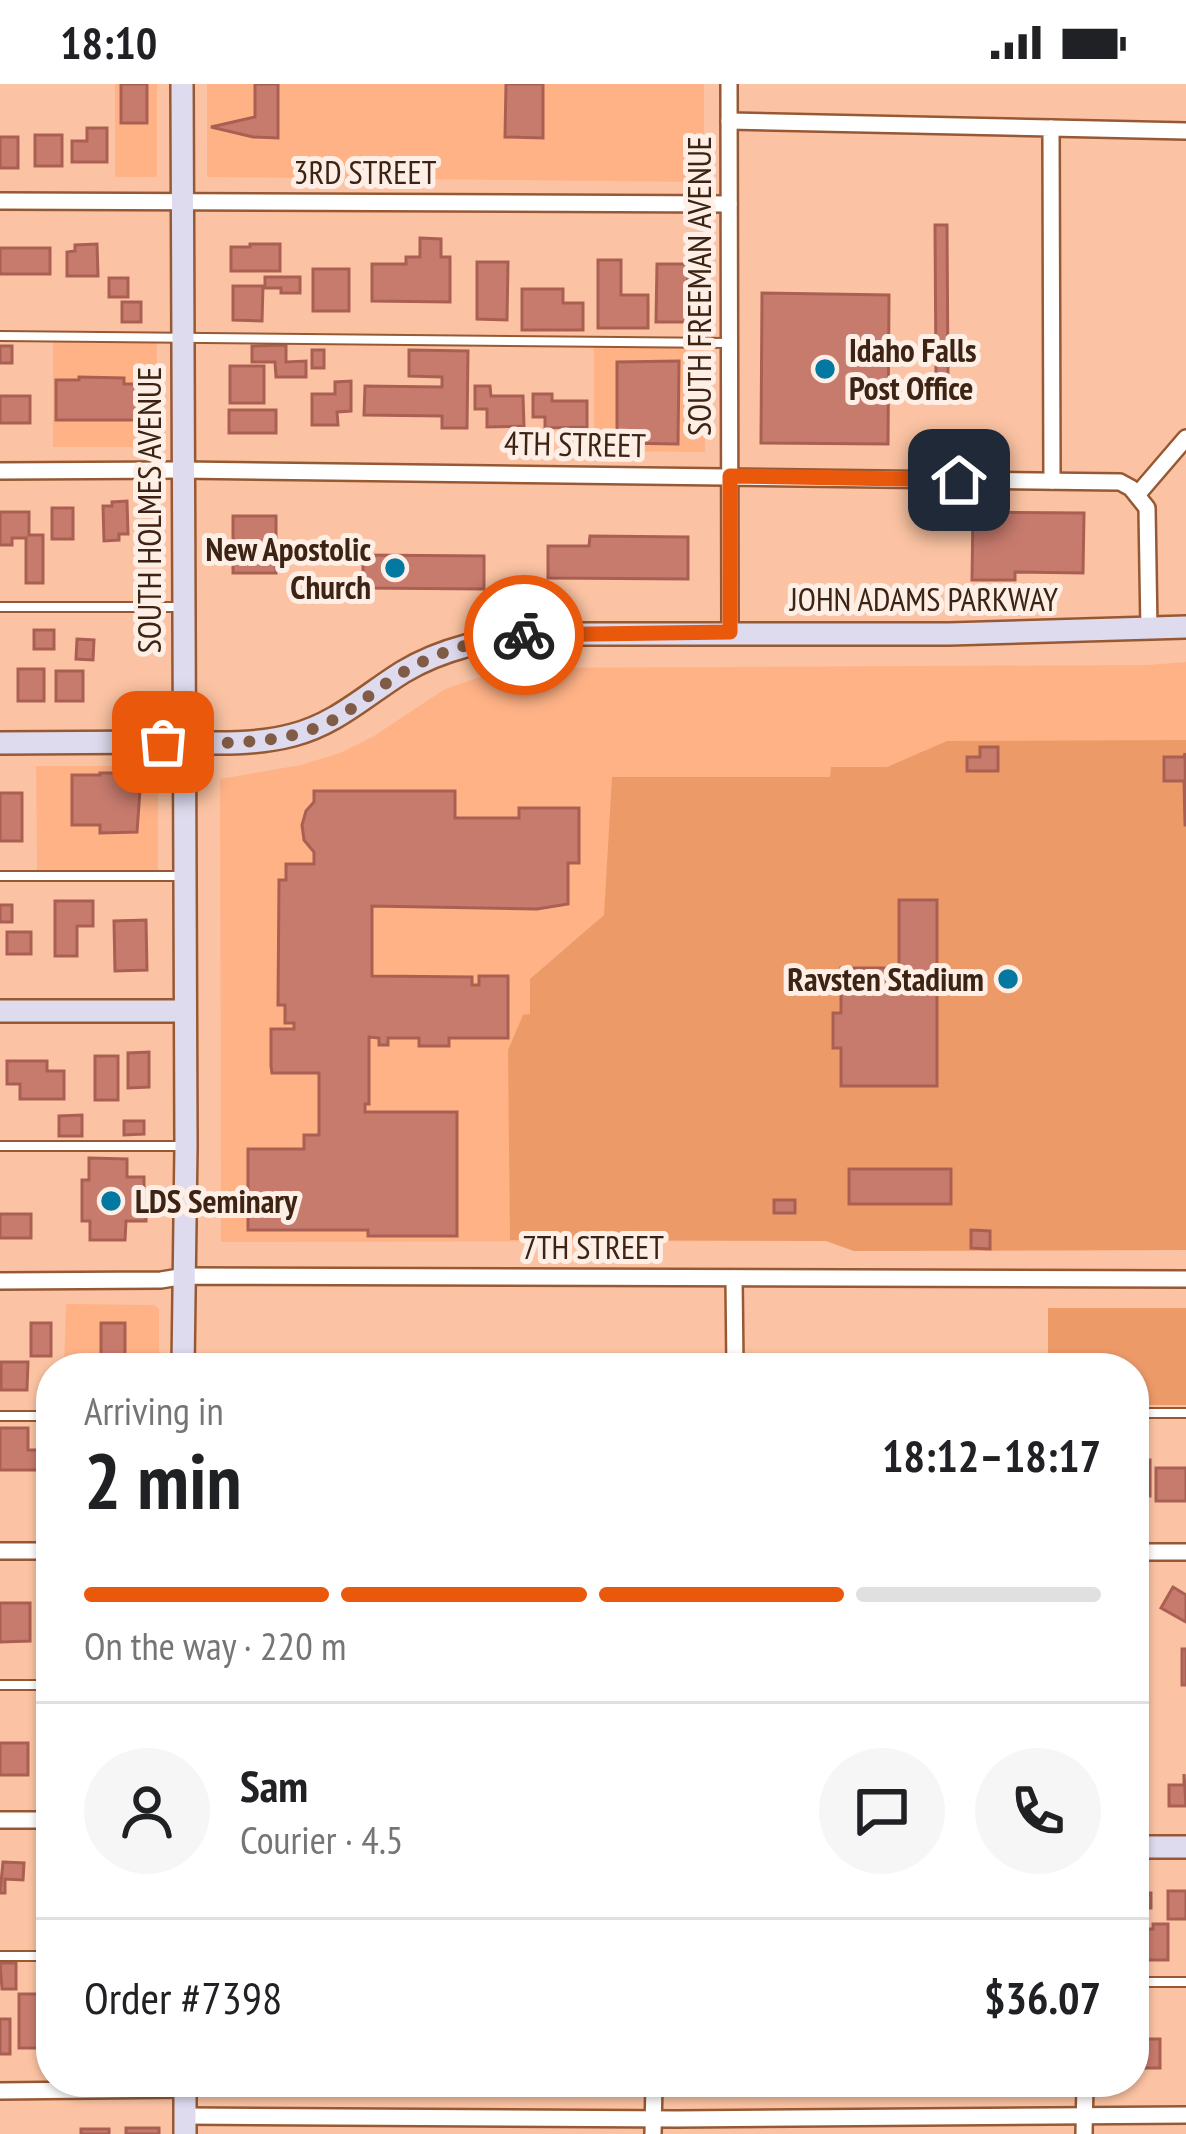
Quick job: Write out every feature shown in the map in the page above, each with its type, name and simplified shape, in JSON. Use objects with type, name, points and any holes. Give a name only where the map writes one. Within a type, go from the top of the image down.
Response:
[{"type":"street","name":"SOUTH HOLMES AVENUE","points":[[182,84],[183,1353]]},
{"type":"street","name":"SOUTH FREEMAN AVENUE","points":[[729,84],[730,632]]},
{"type":"street","points":[[729,121],[1186,131]]},
{"type":"street","points":[[1051,128],[1052,481]]},
{"type":"street","name":"3RD STREET","points":[[0,201],[729,204]]},
{"type":"street","points":[[1149,629],[1149,529],[1147,508],[1140,498],[1186,437]]},
{"type":"street","name":"4TH STREET","points":[[0,471],[1120,482],[1140,498]]},
{"type":"street","name":"JOHN ADAMS PARKWAY","points":[[0,743],[184,743],[292,736],[328,723],[405,671],[438,655],[534,634],[949,634],[1186,627]]},
{"type":"street","points":[[0,1011],[185,1011]]},
{"type":"street","name":"7TH STREET","points":[[0,1281],[185,1276],[1186,1279]]},
{"type":"street","points":[[734,1278],[734,1353]]},
{"type":"street","points":[[0,1551],[36,1551]]},
{"type":"street","points":[[1149,1552],[1186,1552]]},
{"type":"street","points":[[0,1820],[36,1820]]},
{"type":"street","points":[[1149,1847],[1186,1847]]},
{"type":"street","points":[[0,2092],[36,2091]]},
{"type":"street","points":[[185,2125],[1084,2125],[1186,2115]]},
{"type":"lane","points":[[0,336],[729,343]]},
{"type":"lane","points":[[0,607],[182,607]]},
{"type":"lane","points":[[0,876],[184,876]]},
{"type":"lane","points":[[0,1146],[186,1146]]},
{"type":"lane","points":[[1149,1413],[1186,1413]]},
{"type":"lane","points":[[0,1416],[36,1416]]},
{"type":"lane","points":[[0,1685],[36,1685]]},
{"type":"lane","points":[[0,1956],[36,1956]]},
{"type":"lane","points":[[1149,1982],[1186,1982]]},
{"type":"shaded area","points":[[115,84],[157,84],[157,177],[115,177]]},
{"type":"shaded area","points":[[207,84],[704,84],[704,182],[207,177]]},
{"type":"shaded area","points":[[53,342],[157,343],[156,447],[53,447]]},
{"type":"shaded area","points":[[594,347],[704,348],[705,452],[594,451]]},
{"type":"shaded area","points":[[1186,662],[1186,1250],[854,1251],[826,1241],[221,1242],[220,779],[340,753],[445,689],[522,668]]},
{"type":"shaded area","points":[[1186,740],[1186,1250],[854,1251],[826,1241],[510,1240],[508,1050],[523,1015],[530,1014],[530,979],[604,915],[612,777],[830,777],[831,767],[887,767],[947,741]]},
{"type":"shaded area","points":[[36,766],[158,766],[158,871],[37,872]]},
{"type":"shaded area","points":[[66,1304],[154,1305],[159,1309],[159,1353],[64,1353]]},
{"type":"shaded area","points":[[1048,1308],[1186,1308],[1186,1405],[1149,1405],[1149,1353],[1048,1353]]},
{"type":"building","points":[[121,84],[147,84],[147,123],[121,123]]},
{"type":"building","points":[[255,84],[278,84],[278,138],[211,127],[255,117]]},
{"type":"building","points":[[506,84],[543,84],[543,138],[505,137]]},
{"type":"building","points":[[87,128],[107,128],[107,162],[72,162],[72,141],[87,141]]},
{"type":"building","points":[[35,135],[62,135],[62,166],[35,166]]},
{"type":"building","points":[[0,137],[18,137],[18,168],[0,168]]},
{"type":"building","points":[[935,225],[947,225],[948,378],[936,378]]},
{"type":"building","points":[[420,238],[441,239],[441,257],[450,257],[450,302],[372,301],[372,264],[406,264],[406,257],[420,257]]},
{"type":"building","points":[[97,244],[98,276],[67,276],[67,252],[75,251],[75,245]]},
{"type":"building","points":[[280,244],[280,271],[231,271],[231,247]]},
{"type":"building","points":[[0,248],[50,248],[50,274],[0,274]]},
{"type":"building","points":[[598,260],[621,260],[621,295],[648,295],[648,328],[598,328]]},
{"type":"building","points":[[477,262],[508,262],[507,320],[477,319]]},
{"type":"building","points":[[657,264],[688,264],[687,322],[656,322]]},
{"type":"building","points":[[313,269],[349,269],[349,311],[313,311]]},
{"type":"building","points":[[265,277],[300,277],[300,293],[265,288]]},
{"type":"building","points":[[109,278],[128,278],[128,297],[109,297]]},
{"type":"building","points":[[233,286],[263,286],[262,321],[233,320]]},
{"type":"building","points":[[522,289],[563,289],[563,303],[583,303],[583,330],[522,330]]},
{"type":"building","name":"Idaho Falls Post Office","points":[[762,293],[889,295],[888,444],[761,443]]},
{"type":"building","points":[[122,302],[141,302],[141,322],[122,322]]},
{"type":"building","points":[[286,345],[286,362],[306,361],[306,377],[276,377],[275,362],[252,362],[252,346]]},
{"type":"building","points":[[0,346],[12,346],[12,363],[0,363]]},
{"type":"building","points":[[312,350],[324,350],[324,368],[312,368]]},
{"type":"building","points":[[409,350],[468,351],[467,428],[442,428],[442,416],[364,415],[365,386],[442,387],[442,377],[409,376]]},
{"type":"building","points":[[679,361],[678,444],[617,443],[617,362]]},
{"type":"building","points":[[230,366],[264,366],[264,403],[230,403]]},
{"type":"building","points":[[124,378],[124,384],[147,384],[147,420],[56,420],[56,380]]},
{"type":"building","points":[[351,381],[351,411],[337,412],[338,425],[312,425],[312,394],[335,394],[335,382]]},
{"type":"building","points":[[475,386],[490,386],[491,396],[523,396],[524,426],[487,427],[487,409],[475,409]]},
{"type":"building","points":[[533,394],[552,394],[552,401],[587,401],[587,427],[545,428],[545,417],[533,417]]},
{"type":"building","points":[[0,396],[30,396],[30,423],[0,423]]},
{"type":"building","points":[[229,410],[276,410],[276,433],[229,433]]},
{"type":"building","points":[[127,501],[128,534],[104,541],[103,506]]},
{"type":"building","points":[[52,508],[73,508],[73,539],[52,539]]},
{"type":"building","points":[[0,512],[29,512],[29,535],[43,535],[43,583],[26,583],[26,538],[12,538],[12,545],[0,545]]},
{"type":"building","points":[[973,512],[1084,513],[1083,573],[1015,572],[1015,580],[972,580]]},
{"type":"building","points":[[233,516],[276,516],[276,573],[233,573]]},
{"type":"building","points":[[590,536],[688,537],[688,579],[548,578],[548,546],[589,546]]},
{"type":"building","points":[[363,555],[484,556],[484,589],[363,588]]},
{"type":"building","points":[[34,630],[54,630],[54,649],[34,649]]},
{"type":"building","points":[[77,639],[94,640],[93,660],[76,659]]},
{"type":"building","points":[[18,669],[44,669],[44,701],[18,701]]},
{"type":"building","points":[[56,671],[83,671],[83,701],[56,701]]},
{"type":"building","points":[[980,747],[998,747],[998,771],[967,771],[967,757],[980,757]]},
{"type":"building","points":[[1185,753],[1186,825],[1184,781],[1164,781],[1164,757],[1184,757]]},
{"type":"building","points":[[137,773],[137,832],[100,833],[100,825],[72,825],[72,775]]},
{"type":"building","points":[[314,791],[455,791],[455,818],[519,818],[519,808],[579,808],[579,863],[568,863],[568,904],[537,909],[372,906],[372,976],[472,977],[472,985],[479,985],[479,976],[508,976],[508,1038],[449,1038],[449,1046],[419,1046],[419,1038],[388,1038],[388,1045],[379,1045],[379,1038],[369,1037],[365,1112],[457,1112],[457,1236],[248,1230],[248,1149],[304,1149],[304,1135],[319,1135],[319,1073],[272,1073],[271,1066],[271,1029],[294,1029],[294,1023],[285,1023],[285,1005],[278,1005],[279,880],[286,880],[286,864],[314,864],[302,825],[314,802]]},
{"type":"building","points":[[0,793],[22,793],[22,841],[0,841]]},
{"type":"building","points":[[899,900],[937,900],[937,1086],[841,1086],[841,1048],[833,1048],[833,1013],[841,1013],[841,968],[899,968]]},
{"type":"building","points":[[55,901],[93,901],[93,926],[77,926],[77,956],[55,956]]},
{"type":"building","points":[[0,905],[12,905],[12,922],[0,922]]},
{"type":"building","points":[[146,920],[147,970],[115,971],[114,921]]},
{"type":"building","points":[[7,932],[31,932],[31,954],[7,954]]},
{"type":"building","points":[[149,1052],[149,1087],[128,1088],[128,1053]]},
{"type":"building","points":[[95,1056],[118,1056],[118,1100],[95,1100]]},
{"type":"building","points":[[7,1061],[47,1061],[47,1071],[64,1071],[64,1099],[20,1099],[20,1084],[7,1084]]},
{"type":"building","points":[[82,1115],[82,1136],[59,1136],[59,1116]]},
{"type":"building","points":[[124,1121],[144,1121],[144,1134],[124,1135]]},
{"type":"building","points":[[89,1158],[127,1159],[127,1177],[144,1177],[144,1192],[151,1192],[146,1221],[126,1221],[125,1240],[90,1240],[90,1221],[82,1221],[82,1180],[89,1180]]},
{"type":"building","points":[[849,1169],[951,1169],[951,1204],[849,1204]]},
{"type":"building","points":[[774,1200],[795,1200],[795,1213],[774,1213]]},
{"type":"building","points":[[0,1214],[31,1214],[31,1238],[0,1238]]},
{"type":"building","points":[[971,1230],[990,1231],[990,1249],[971,1248]]},
{"type":"building","points":[[31,1323],[51,1323],[51,1353],[31,1356]]},
{"type":"building","points":[[101,1323],[125,1323],[125,1353],[101,1353]]},
{"type":"building","points":[[1,1362],[28,1362],[27,1390],[1,1390]]},
{"type":"building","points":[[0,1428],[28,1428],[28,1450],[36,1450],[36,1470],[0,1470]]},
{"type":"building","points":[[1156,1468],[1186,1468],[1186,1501],[1156,1501]]},
{"type":"building","points":[[1173,1587],[1186,1595],[1186,1622],[1161,1608]]},
{"type":"building","points":[[0,1603],[30,1603],[30,1641],[0,1642]]},
{"type":"building","points":[[1182,1649],[1186,1649],[1186,1685],[1182,1685]]},
{"type":"building","points":[[0,1743],[28,1743],[28,1775],[0,1775]]},
{"type":"building","points":[[1184,1774],[1186,1806],[1169,1806],[1169,1785],[1184,1785]]},
{"type":"building","points":[[3,1862],[24,1863],[23,1880],[5,1879],[5,1893],[0,1893]]},
{"type":"building","points":[[1168,1891],[1186,1891],[1186,1919],[1168,1919]]},
{"type":"building","points":[[1153,1924],[1168,1924],[1168,1960],[1149,1960],[1149,1929]]},
{"type":"building","points":[[0,1963],[16,1963],[16,1989],[2,1989]]},
{"type":"building","points":[[19,1994],[36,1994],[36,2048],[19,2048]]},
{"type":"building","points":[[0,2019],[10,2019],[10,2054],[0,2054]]},
{"type":"building","points":[[1149,2039],[1160,2039],[1160,2068],[1149,2068]]},
{"type":"building","points":[[126,2128],[159,2128],[159,2134],[126,2134]]},
{"type":"building","points":[[81,2129],[109,2129],[109,2134],[81,2134]]},
{"type":"way so far","points":[[163,742],[292,736],[328,723],[405,671],[438,655],[524,635]]},
{"type":"place","name":"Idaho Falls Post Office","points":[[825,369]]},
{"type":"place","name":"New Apostolic Church","points":[[395,568]]},
{"type":"place","name":"Ravsten Stadium","points":[[1008,979]]},
{"type":"place","name":"LDS Seminary","points":[[111,1201]]},
{"type":"route","points":[[524,635],[730,632],[730,476],[959,480]]}]
